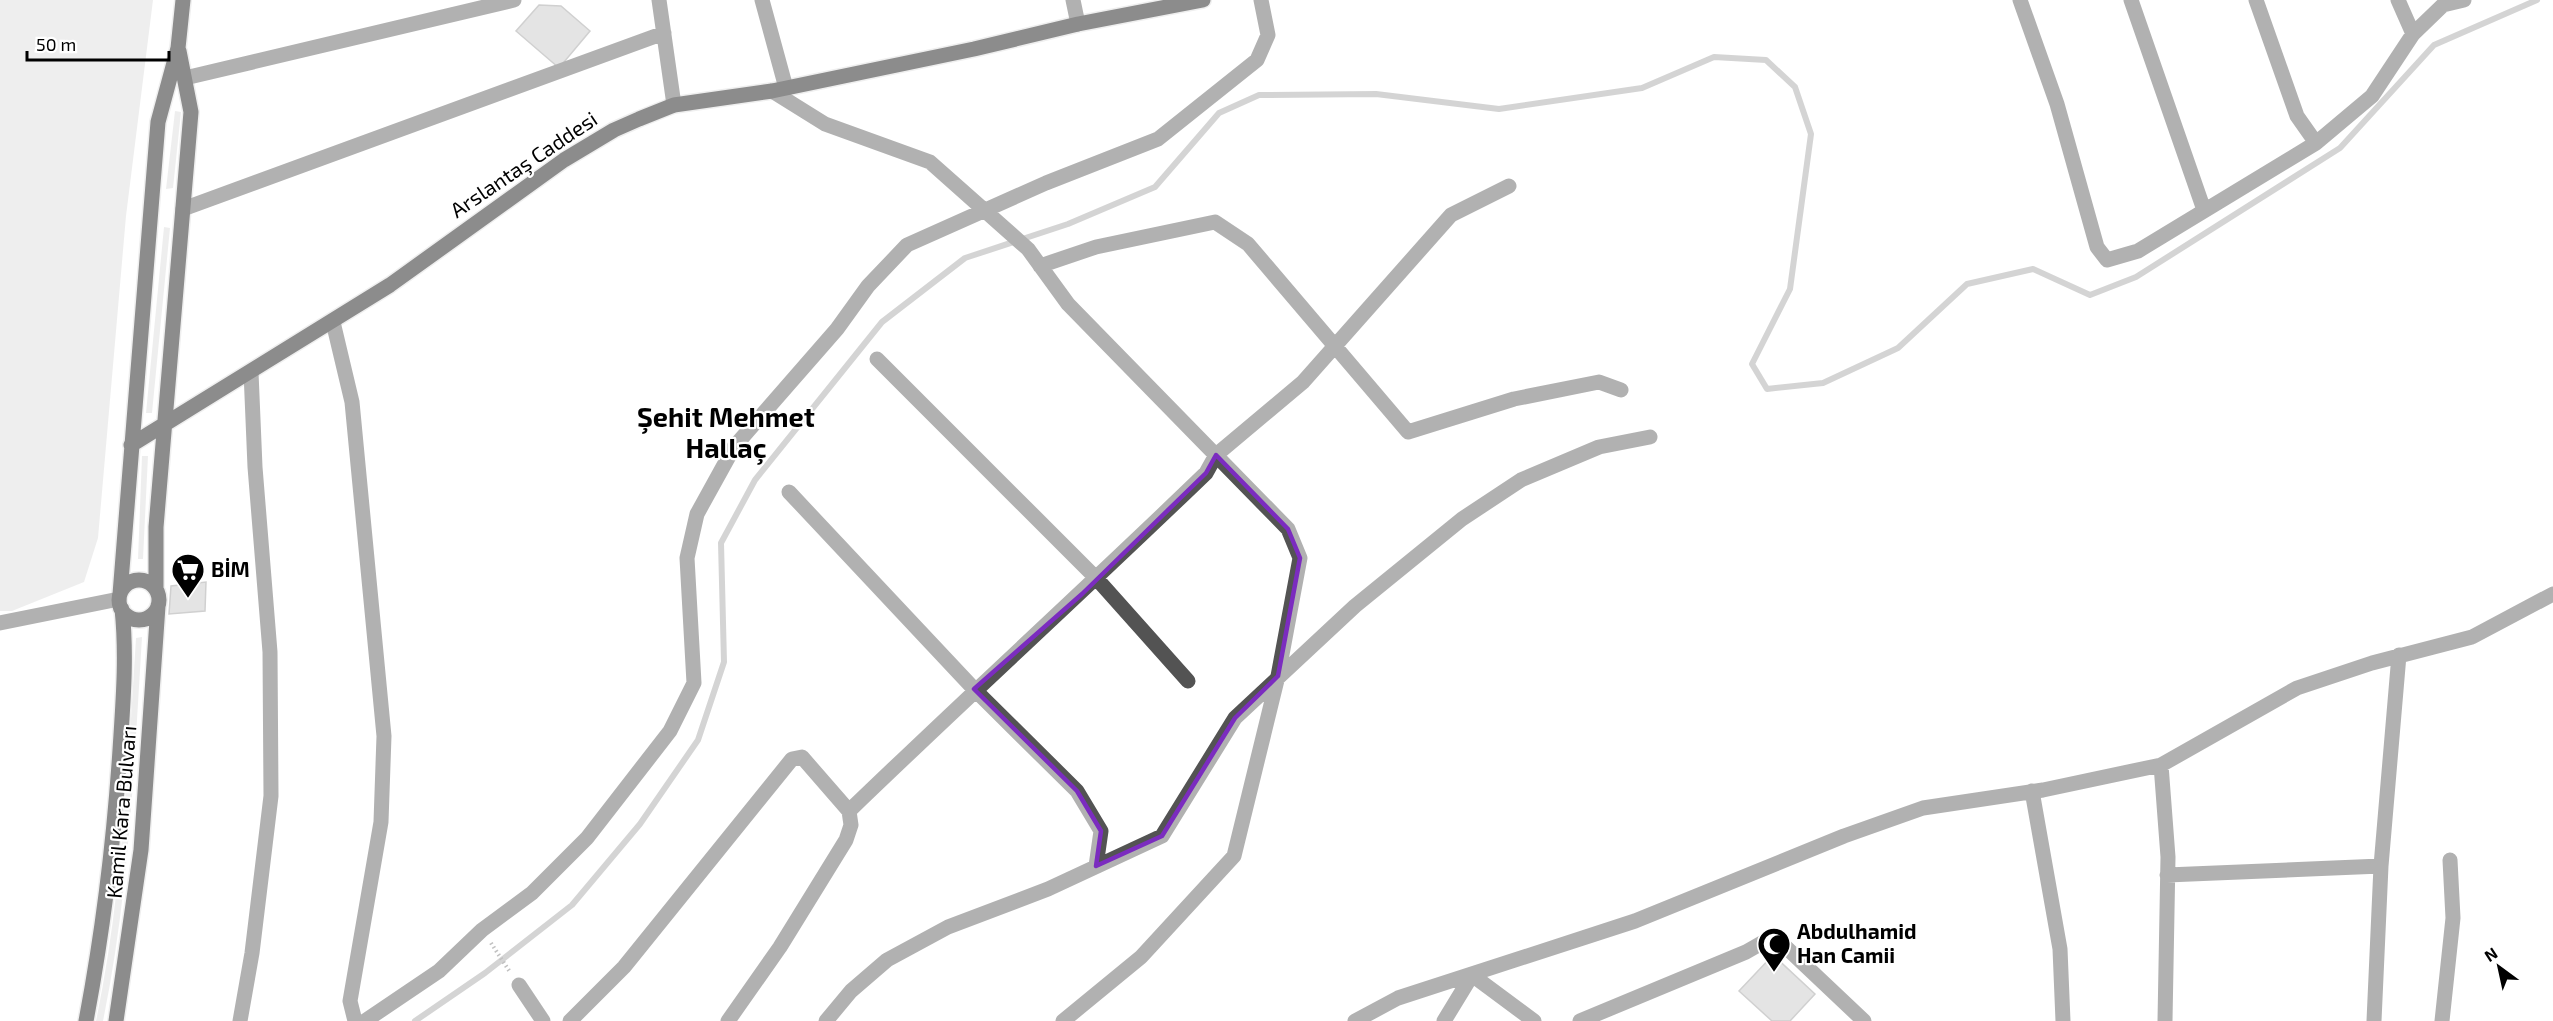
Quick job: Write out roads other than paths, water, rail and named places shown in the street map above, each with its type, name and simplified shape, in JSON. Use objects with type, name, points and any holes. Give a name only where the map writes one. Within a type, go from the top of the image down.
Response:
[{"type":"main road","points":[[156,589],[146,581],[137,580],[129,583],[120,601],[129,616],[139,620],[153,615],[158,606],[156,527],[191,112],[178,48],[183,0]]},
{"type":"main road","name":"Arslantaş Caddesi","points":[[131,445],[333,322],[411,270],[492,209],[596,140],[674,105],[779,89],[1078,24],[1203,0]]},
{"type":"main road","name":"Kamil Kara Bulvarı","points":[[86,1021],[97,963],[115,820],[125,658],[120,601],[158,122],[178,48]]},
{"type":"main road","name":"Kamil Kara Bulvarı","points":[[116,1021],[141,850],[158,606]]},
{"type":"street","points":[[185,78],[514,0]]},
{"type":"street","points":[[659,0],[674,105]]},
{"type":"street","points":[[762,0],[779,89],[825,124],[930,162],[1028,249],[1068,304],[1288,529],[1300,558],[1278,676],[1234,856],[1141,957],[1063,1021]]},
{"type":"street","points":[[1073,0],[1078,24]]},
{"type":"street","points":[[365,1021],[439,971],[482,930],[532,893],[587,838],[625,792],[670,731],[694,683],[687,558],[697,514],[734,447],[837,329],[868,286],[907,245],[989,216],[1046,183],[1158,139],[1257,60],[1268,35],[1261,0]]},
{"type":"street","points":[[2020,0],[2057,104],[2097,247],[2107,260],[2138,251],[2316,143],[2372,96],[2413,34],[2443,5],[2464,0]]},
{"type":"street","points":[[2131,0],[2204,210]]},
{"type":"street","points":[[2256,0],[2297,116],[2316,143]]},
{"type":"street","points":[[2398,0],[2413,34]]},
{"type":"street","points":[[183,209],[664,33]]},
{"type":"street","points":[[849,811],[974,689],[1097,579],[1206,473],[1216,455],[1303,382],[1451,215],[1509,186]]},
{"type":"street","points":[[1040,266],[1096,247],[1215,222],[1248,244],[1408,432],[1514,399],[1599,382],[1621,390]]},
{"type":"street","points":[[333,322],[352,402],[384,736],[381,822],[350,1001],[354,1021]]},
{"type":"street","points":[[877,359],[1097,579],[1188,681]]},
{"type":"street","points":[[240,1021],[252,954],[272,796],[270,652],[255,467],[251,372]]},
{"type":"street","points":[[826,1021],[851,991],[887,960],[948,927],[1048,889],[1162,836],[1235,718],[1355,606],[1462,519],[1521,480],[1599,447],[1650,437]]},
{"type":"street","points":[[789,492],[974,689],[1077,791],[1101,831],[1096,867]]},
{"type":"street","points":[[1355,1021],[1398,999],[1635,921],[1844,836],[1923,808],[2032,791],[2161,765],[2297,688],[2399,655],[2472,637],[2553,594]]},
{"type":"street","points":[[0,623],[120,601]]},
{"type":"street","points":[[2374,1021],[2381,866],[2399,655]]},
{"type":"street","points":[[570,1021],[624,967],[792,759],[802,757],[849,811],[851,825],[846,840],[780,947],[728,1021]]},
{"type":"street","points":[[2161,765],[2167,875],[2165,1021]]},
{"type":"street","points":[[2032,791],[2060,949],[2063,1021]]},
{"type":"street","points":[[2442,1021],[2453,918],[2450,860]]},
{"type":"street","points":[[2167,875],[2381,866]]},
{"type":"street","points":[[1580,1021],[1746,952],[1774,936],[1864,1021]]},
{"type":"street","points":[[1444,1021],[1472,975]]},
{"type":"street","points":[[1472,975],[1534,1021]]},
{"type":"street","points":[[519,985],[543,1021]]},
{"type":"waterway","points":[[415,1021],[485,973],[572,905],[640,824],[698,740],[724,662],[721,543],[755,480],[882,322],[965,258],[1068,224],[1155,187],[1219,113],[1259,95],[1376,94],[1499,109],[1642,88],[1714,57],[1766,60],[1795,87],[1811,134],[1790,289],[1752,364],[1767,389],[1823,383],[1898,348],[1967,284],[2033,269],[2090,295],[2136,277],[2340,148],[2434,45],[2537,0]]},
{"type":"place","name":"BİM","points":[[188,599]]},
{"type":"place","name":"Abdulhamid Han Camii","points":[[1774,973]]},
{"type":"district","name":"Şehit Mehmet Hallaç","points":[[726,434]]}]
